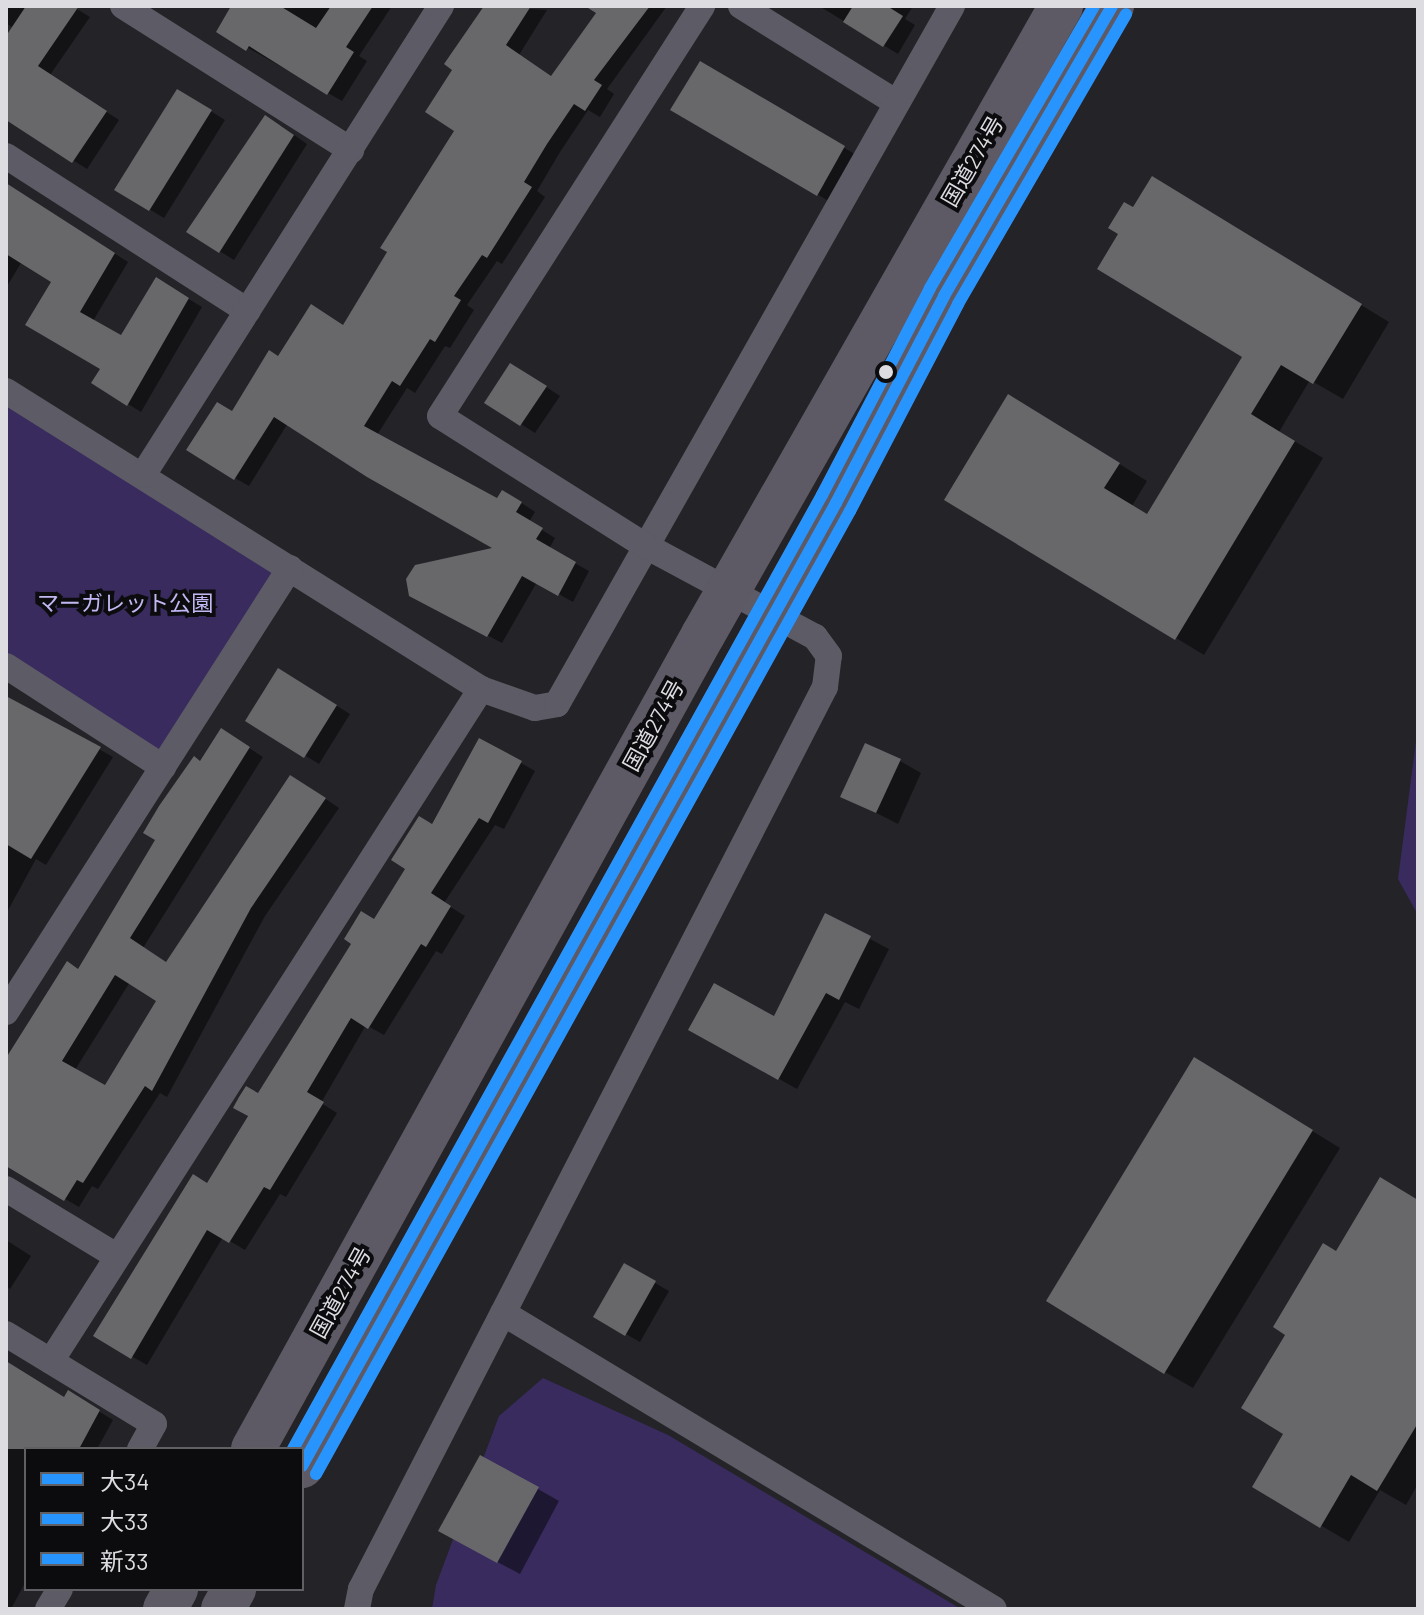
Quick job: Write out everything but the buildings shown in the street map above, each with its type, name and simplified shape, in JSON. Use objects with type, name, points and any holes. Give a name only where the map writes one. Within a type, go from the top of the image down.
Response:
[{"type":"highway","name":"国道274号","points":[[254,1447],[728,593],[1061,6]]},
{"type":"highway","name":"国道274号","points":[[304,1462],[774,616],[944,296],[1112,6]]},
{"type":"highway","points":[[165,1609],[175,1591]]},
{"type":"highway","points":[[223,1609],[233,1591]]},
{"type":"street","points":[[123,6],[351,150]]},
{"type":"street","points":[[143,475],[441,6]]},
{"type":"street","points":[[357,1609],[361,1589],[825,687],[829,656],[815,637],[728,593],[644,545],[440,416],[702,6]]},
{"type":"street","points":[[741,6],[895,102]]},
{"type":"street","points":[[6,391],[481,689],[535,708],[557,704],[644,545],[952,6]]},
{"type":"street","points":[[6,156],[247,311]]},
{"type":"street","points":[[6,1012],[290,568]]},
{"type":"street","points":[[6,666],[163,767]]},
{"type":"street","points":[[51,1361],[115,1255],[481,689]]},
{"type":"street","points":[[6,1189],[115,1255]]},
{"type":"street","points":[[503,1313],[994,1609]]},
{"type":"street","points":[[6,1334],[154,1424],[141,1447]]},
{"type":"street","points":[[48,1609],[59,1591]]},
{"type":"green space","name":"マーガレット公園","points":[[6,391],[290,568],[163,767],[6,666]]},
{"type":"green space","points":[[1418,726],[1418,915],[1398,879]]},
{"type":"green space","points":[[543,1378],[668,1435],[961,1609],[432,1609],[436,1585],[499,1416]]},
{"type":"transit line","name":"新33","points":[[294,1447],[822,495],[930,288],[1094,6]]},
{"type":"transit line","name":"大34","points":[[304,1462],[836,503],[944,296],[1112,6]]},
{"type":"transit line","name":"大33","points":[[316,1474],[850,511],[958,304],[1126,14]]}]
